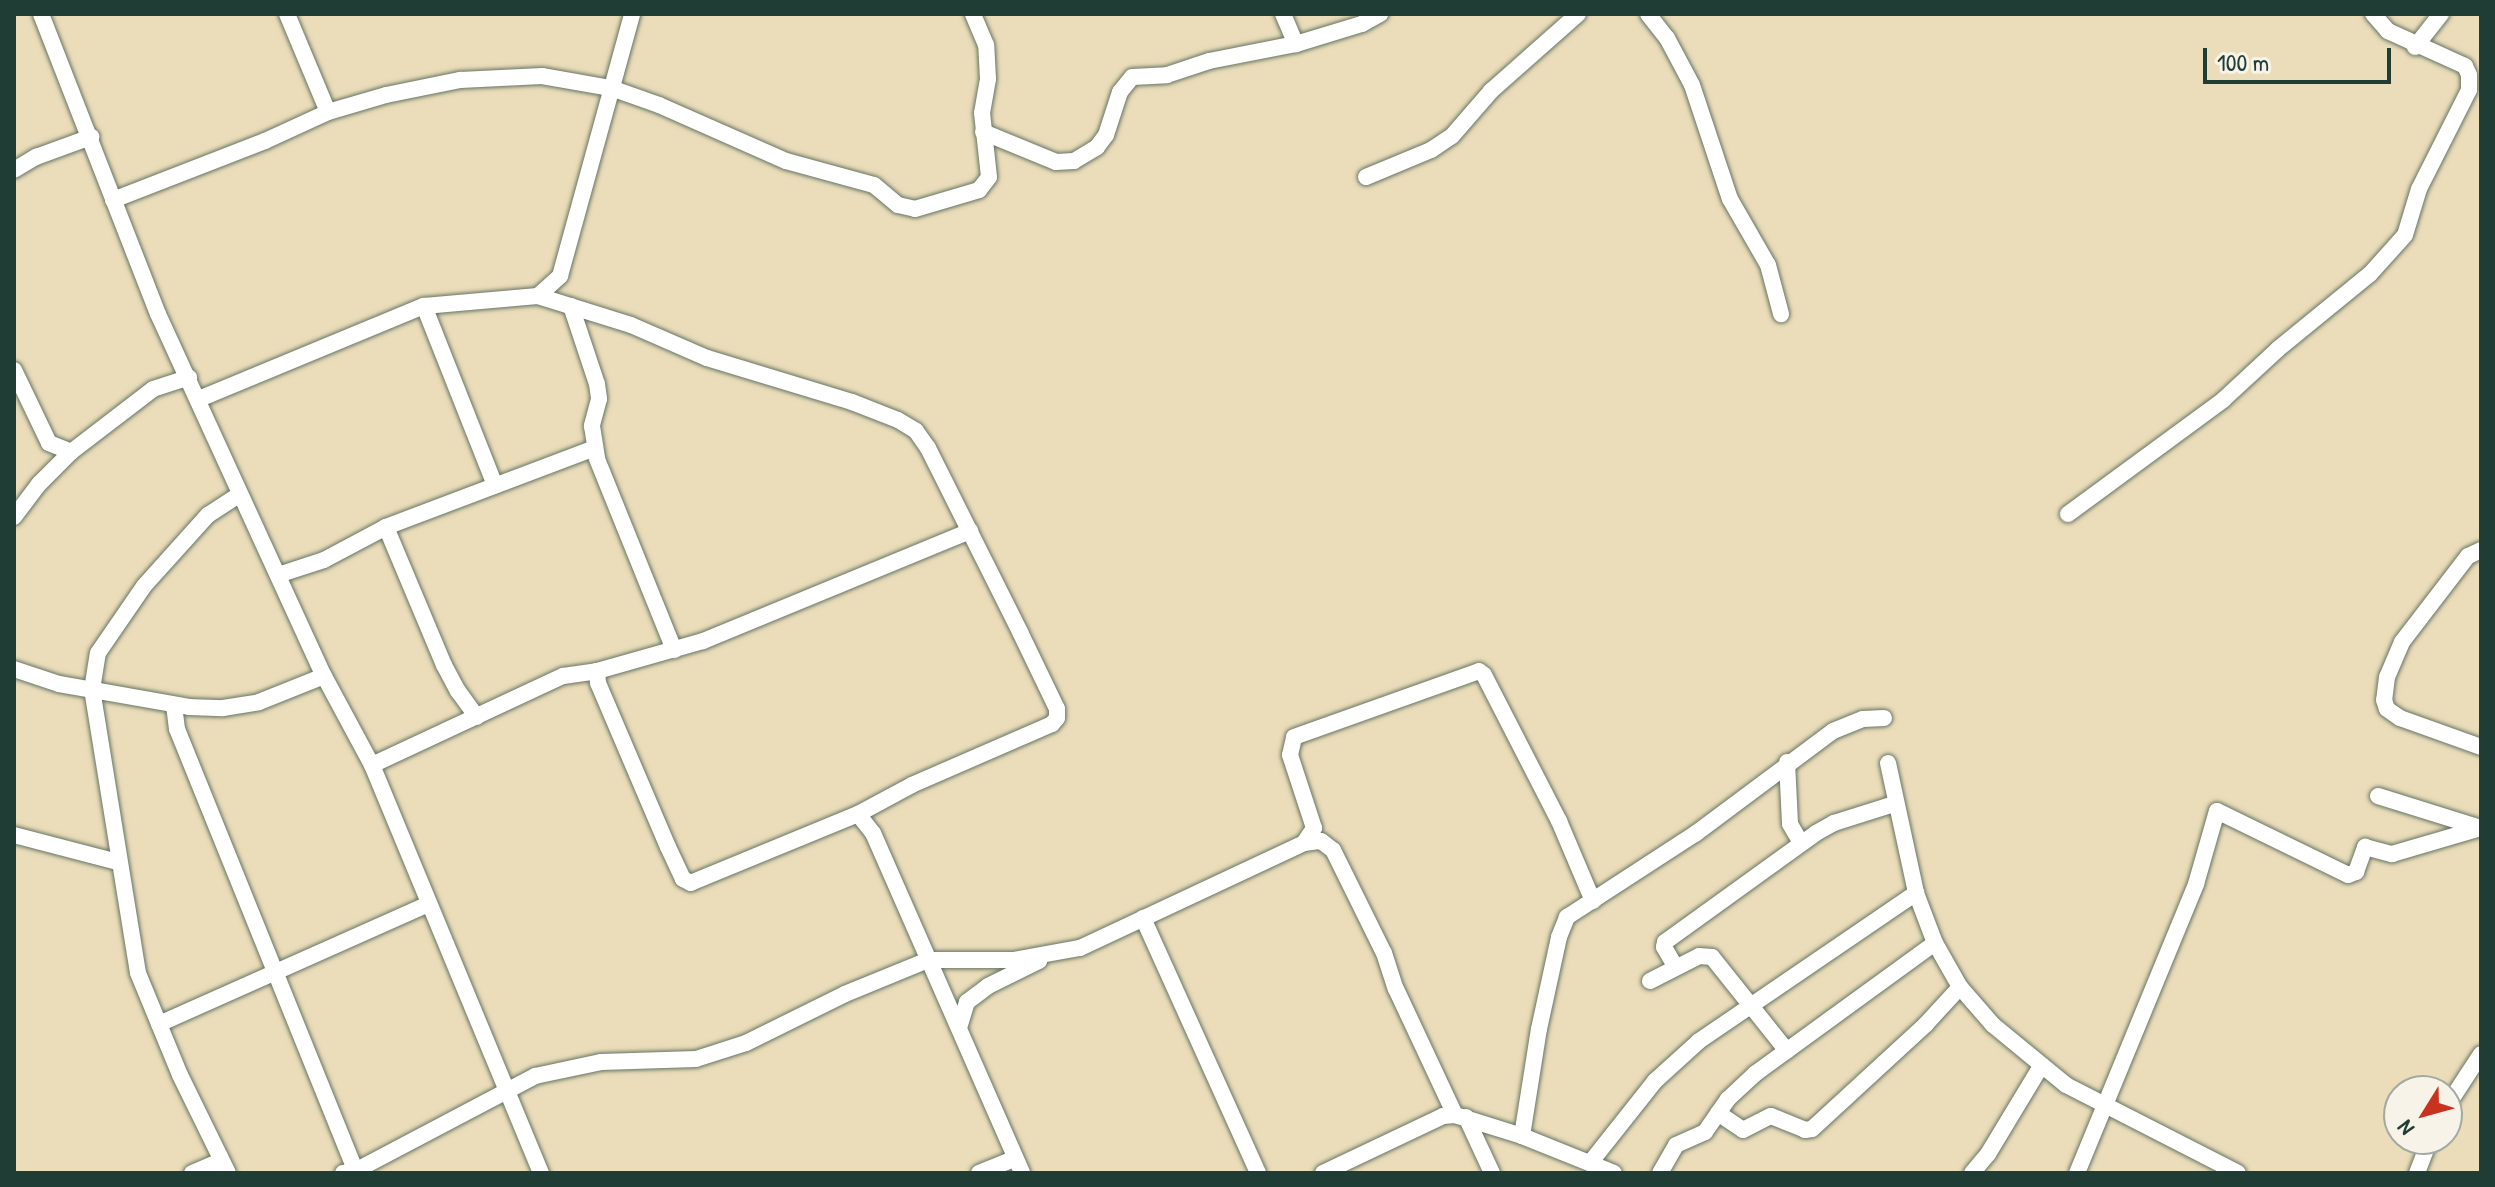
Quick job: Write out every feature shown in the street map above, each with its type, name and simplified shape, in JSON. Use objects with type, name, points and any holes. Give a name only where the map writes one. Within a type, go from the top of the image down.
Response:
[{"type":"street","points":[[41,14],[158,314],[324,676],[372,765],[541,1173]]},
{"type":"street","points":[[287,14],[328,112]]},
{"type":"street","points":[[538,296],[560,276],[632,14]]},
{"type":"street","points":[[113,200],[265,141],[328,112],[445,83],[504,75],[555,77],[611,88],[659,105],[786,161],[874,185],[898,205],[909,209],[969,194],[987,184],[989,167],[983,132],[988,79],[986,45],[973,14]]},
{"type":"street","points":[[1283,14],[1296,44]]},
{"type":"street","points":[[983,132],[1056,162],[1074,161],[1097,147],[1106,135],[1120,92],[1132,77],[1167,75],[1209,61],[1296,44],[1362,24],[1380,14]]},
{"type":"street","points":[[1366,177],[1431,150],[1452,136],[1499,83],[1578,14]]},
{"type":"street","points":[[1648,14],[1667,38],[1692,85],[1730,199],[1768,265],[1781,314]]},
{"type":"street","points":[[2068,514],[2223,400],[2278,349],[2370,274],[2405,235],[2419,189],[2469,90],[2465,66],[2415,47],[2388,31],[2373,14]]},
{"type":"street","points":[[2415,47],[2441,14]]},
{"type":"street","points":[[14,170],[36,157],[91,137]]},
{"type":"street","points":[[199,399],[424,306],[538,296],[631,325],[707,358],[852,402],[898,420],[916,431],[928,448],[1057,709],[1057,718],[1052,724],[900,791],[858,814],[691,883],[683,879],[598,683],[597,671]]},
{"type":"street","points":[[424,306],[495,485]]},
{"type":"street","points":[[571,306],[597,384],[599,399],[592,426],[602,474],[674,650]]},
{"type":"street","points":[[14,370],[49,443],[71,452]]},
{"type":"street","points":[[14,517],[39,484],[71,452],[153,389],[189,377]]},
{"type":"street","points":[[278,575],[324,560],[386,527],[595,448]]},
{"type":"street","points":[[228,1173],[138,973],[92,690],[98,653],[144,586],[208,515],[240,494]]},
{"type":"street","points":[[386,527],[444,665],[477,717]]},
{"type":"street","points":[[372,765],[563,676],[597,671],[674,650],[970,531]]},
{"type":"street","points":[[2481,550],[2468,556],[2402,642],[2387,677],[2384,700],[2387,709],[2400,718],[2481,747]]},
{"type":"street","points":[[14,669],[92,690],[174,705],[223,708],[247,704],[324,676]]},
{"type":"street","points":[[1304,843],[1314,828],[1290,755],[1294,737],[1479,671],[1484,675],[1559,821],[1593,901]]},
{"type":"street","points":[[174,705],[177,729],[276,974],[351,1172],[535,1076],[601,1062],[669,1062],[709,1055],[746,1043],[845,994],[928,960],[1013,960],[1080,948],[1304,843],[1321,841],[1333,850],[1384,953],[1396,989],[1492,1173]]},
{"type":"street","points":[[1522,1136],[1539,1029],[1559,937],[1567,917],[1695,834],[1787,762],[1833,731],[1863,719],[1884,718]]},
{"type":"street","points":[[1787,762],[1790,824],[1801,843]]},
{"type":"street","points":[[1888,763],[1894,804],[1916,893],[1935,943],[1960,987],[1993,1025],[2041,1066],[2106,1106],[2238,1173]]},
{"type":"street","points":[[2378,796],[2481,828]]},
{"type":"street","points":[[1675,966],[1664,947],[1665,942],[1801,843],[1834,823],[1894,804]]},
{"type":"street","points":[[2077,1173],[2196,884],[2217,811],[2348,875],[2356,872],[2365,847],[2392,854],[2481,828]]},
{"type":"street","points":[[858,814],[873,833],[1018,1166],[979,1173]]},
{"type":"street","points":[[14,835],[118,862]]},
{"type":"street","points":[[1590,1163],[1672,1064],[1750,1004],[1916,893]]},
{"type":"street","points":[[159,1024],[429,904]]},
{"type":"street","points":[[1143,918],[1258,1173]]},
{"type":"street","points":[[1660,1173],[1676,1145],[1705,1132],[1718,1113],[1756,1073],[1935,943]]},
{"type":"street","points":[[959,1028],[962,1011],[977,994],[1054,952]]},
{"type":"street","points":[[1650,981],[1699,956],[1712,957],[1787,1051]]},
{"type":"street","points":[[1718,1113],[1743,1130],[1771,1116],[1809,1130],[1926,1024],[1960,987]]},
{"type":"street","points":[[2463,1082],[2481,1054]]},
{"type":"street","points":[[1972,1173],[2011,1120],[2041,1066]]},
{"type":"street","points":[[1323,1173],[1433,1121],[1461,1116],[1522,1136],[1614,1173]]},
{"type":"street","points":[[192,1173],[220,1161],[220,1157]]}]
